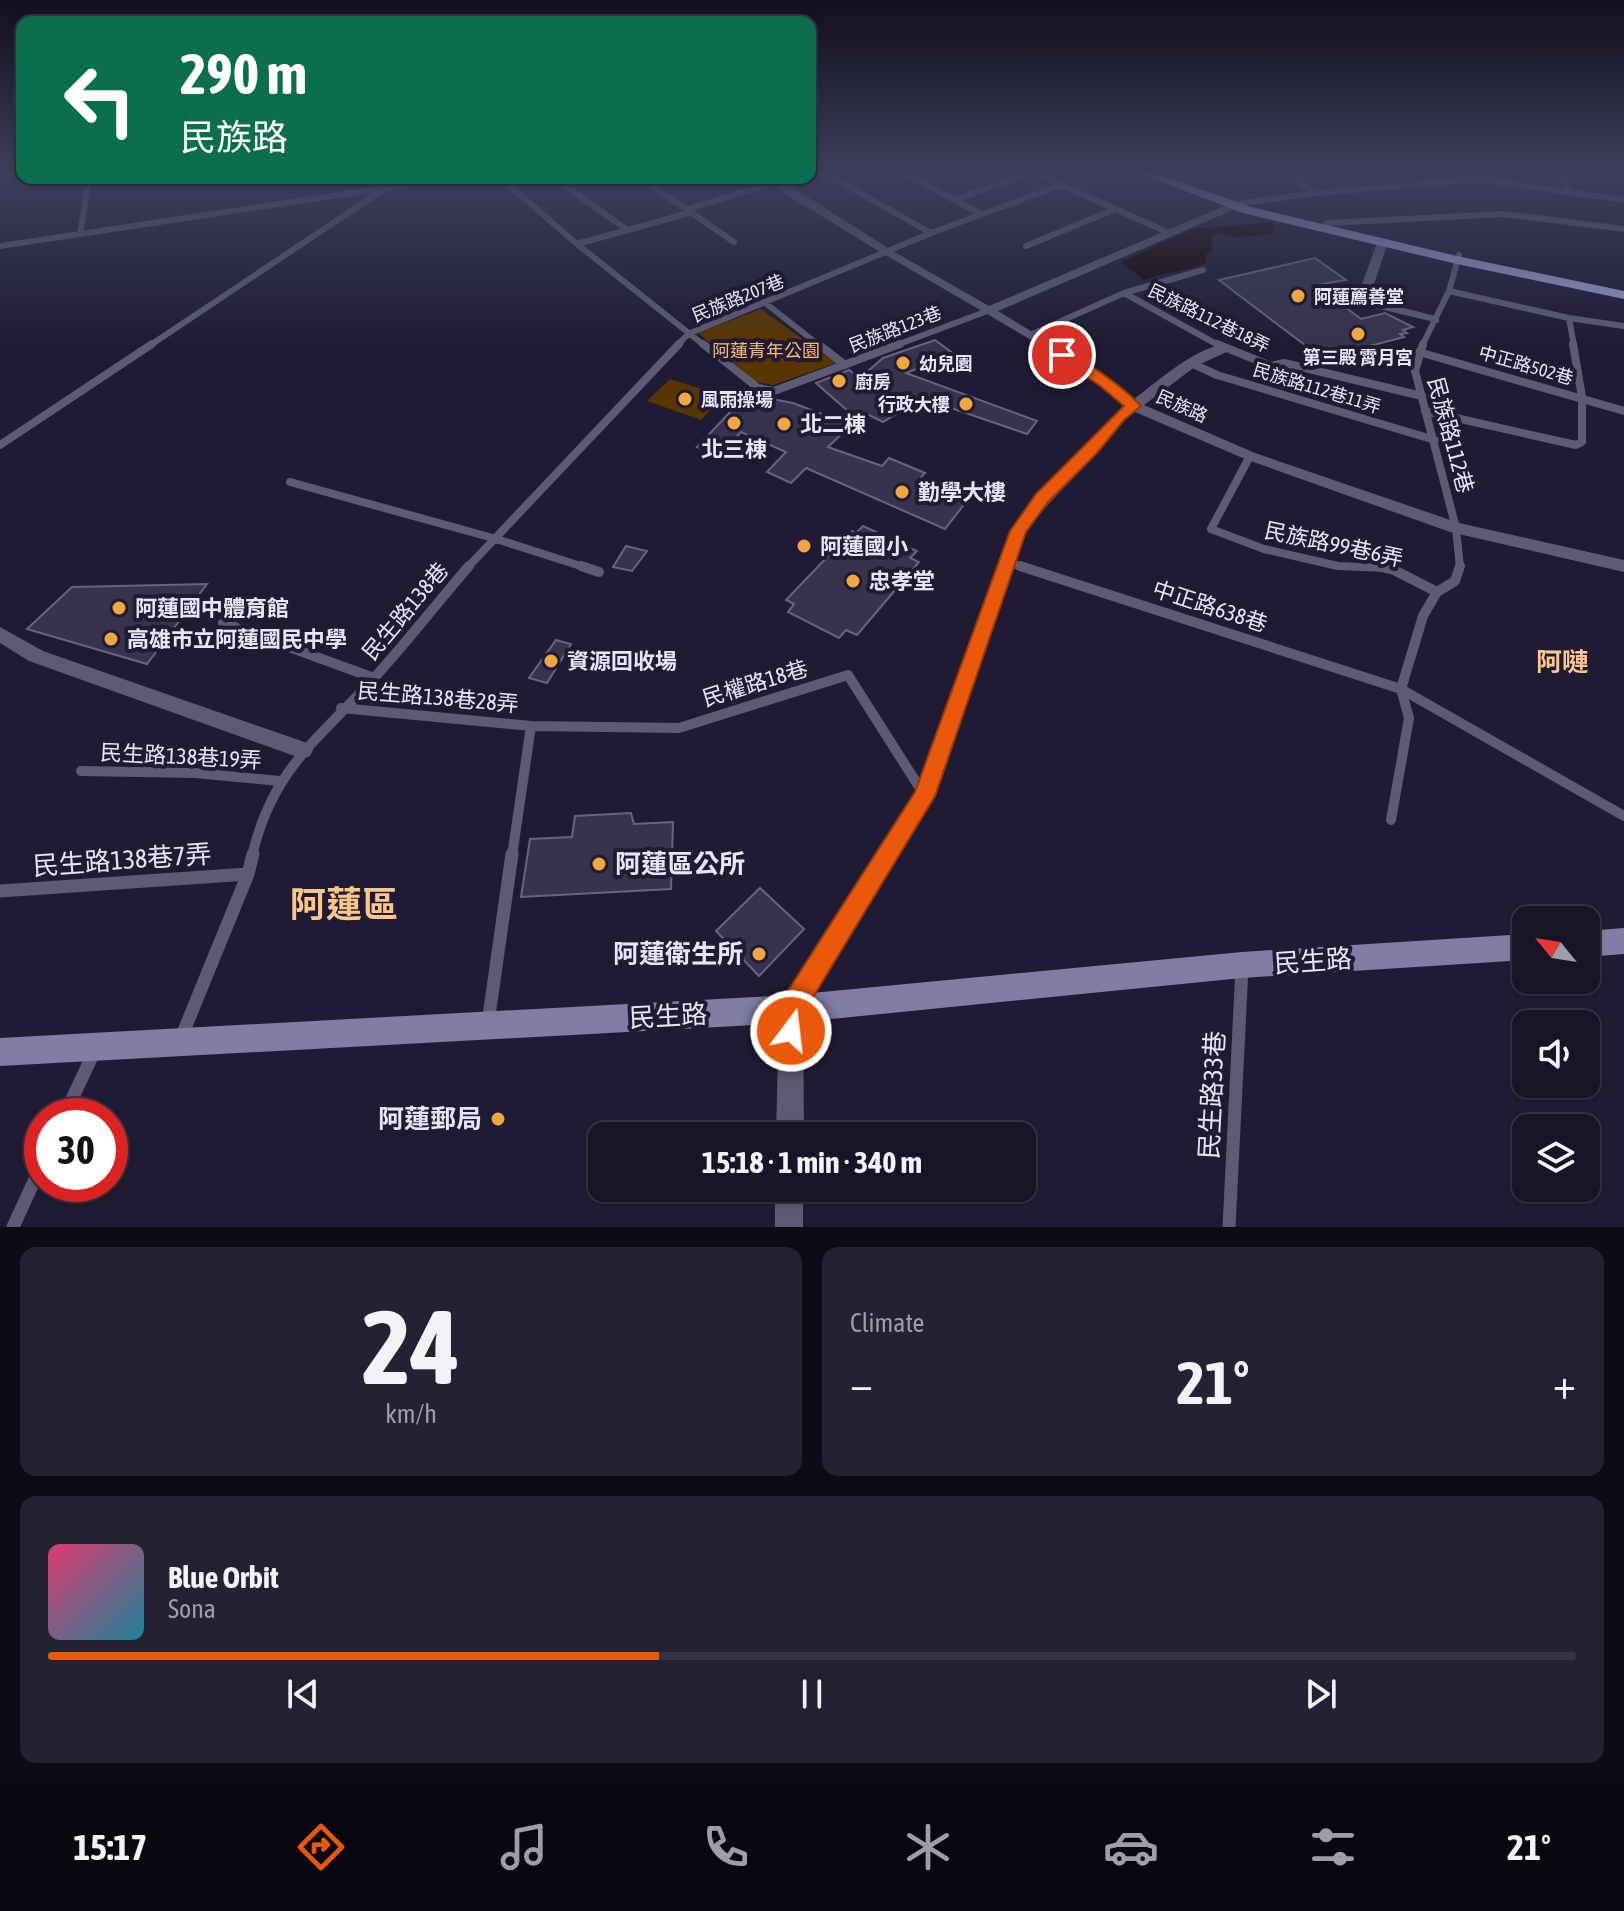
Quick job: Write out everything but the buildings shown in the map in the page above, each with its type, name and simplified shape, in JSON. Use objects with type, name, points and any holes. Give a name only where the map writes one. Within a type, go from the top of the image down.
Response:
[{"type":"main road","points":[[1337,230],[1624,292]]},
{"type":"main road","points":[[1356,230],[1458,257]]},
{"type":"street","points":[[0,246],[105,230]]},
{"type":"street","name":"民族路","points":[[853,230],[1030,335],[1104,382],[1134,406],[1250,456],[1456,528],[1624,566]]},
{"type":"street","points":[[990,310],[1175,230]]},
{"type":"street","points":[[1382,242],[1362,301],[1434,320]]},
{"type":"street","points":[[790,1122],[791,1009],[925,796],[1018,531],[1029,513],[1091,450],[1118,417],[1191,363],[1224,348]]},
{"type":"street","points":[[0,634],[36,656],[303,750]]},
{"type":"street","points":[[1600,943],[1624,941]]},
{"type":"street","name":"民生路","points":[[0,1052],[791,1009],[1242,965],[1512,948]]},
{"type":"street","points":[[789,1202],[789,1227]]},
{"type":"lane","points":[[0,445],[322,230]]},
{"type":"lane","name":"民族路123巷","points":[[561,230],[747,381],[758,388],[774,391],[990,310]]},
{"type":"lane","points":[[577,244],[622,230]]},
{"type":"lane","points":[[716,230],[734,242]]},
{"type":"lane","points":[[926,230],[931,233]]},
{"type":"lane","name":"民族路207巷","points":[[688,334],[938,230]]},
{"type":"lane","points":[[1026,246],[1064,230]]},
{"type":"lane","points":[[1162,230],[1169,233]]},
{"type":"lane","points":[[1419,352],[1449,291],[1458,257]]},
{"type":"lane","points":[[1030,335],[1124,293],[1203,270]]},
{"type":"lane","points":[[1449,291],[1569,318],[1624,326]]},
{"type":"lane","name":"民族路112巷18弄","points":[[1124,293],[1224,348],[1271,366],[1284,363],[1422,396]]},
{"type":"lane","points":[[764,302],[845,365]]},
{"type":"lane","points":[[1425,411],[1576,445],[1582,442],[1582,397],[1569,318]]},
{"type":"lane","name":"民生路138巷","points":[[180,1041],[248,874],[259,827],[280,781],[303,750],[341,708],[374,678],[493,538],[688,334]]},
{"type":"lane","name":"中正路502巷","points":[[1419,352],[1624,411]]},
{"type":"lane","name":"民族路112巷","points":[[1419,352],[1415,371],[1456,528],[1460,569],[1455,581],[1437,592]]},
{"type":"lane","name":"民族路112巷11弄","points":[[1191,363],[1217,375],[1435,440]]},
{"type":"lane","name":"民族路99巷6弄","points":[[1250,456],[1211,529],[1264,549],[1338,566],[1376,566],[1394,570],[1437,592]]},
{"type":"lane","points":[[290,482],[493,538],[599,572]]},
{"type":"lane","name":"中正路638巷","points":[[1007,562],[1401,689],[1624,816]]},
{"type":"lane","points":[[1391,820],[1409,718],[1401,689],[1423,616],[1437,592]]},
{"type":"lane","points":[[223,623],[374,678]]},
{"type":"lane","name":"民權路18巷","points":[[531,726],[679,728],[848,675],[925,796]]},
{"type":"lane","name":"民生路138巷28弄","points":[[341,708],[531,726]]},
{"type":"lane","points":[[488,1026],[531,726]]},
{"type":"lane","name":"民生路138巷19弄","points":[[81,771],[195,773],[280,781]]},
{"type":"lane","name":"民生路138巷7弄","points":[[0,891],[248,874]]},
{"type":"lane","name":"民生路33巷","points":[[1229,1227],[1242,965]]},
{"type":"lane","points":[[73,1098],[96,1049]]},
{"type":"lane","points":[[13,1227],[25,1202]]},
{"type":"green space","name":"阿蓮青年公園","points":[[761,309],[836,363],[773,385],[756,382],[698,333]]},
{"type":"green space","name":"風雨操場","points":[[670,379],[724,396],[701,420],[647,401]]},
{"type":"shaded area","points":[[1189,230],[1273,230],[1270,235],[1234,237],[1219,233],[1211,236],[1212,252],[1206,254],[1206,263],[1144,280],[1121,262]]},
{"type":"place","name":"阿蓮薦善堂","points":[[1298,296]]},
{"type":"place","name":"第三殿 霄月宮","points":[[1358,334]]},
{"type":"place","name":"幼兒園","points":[[903,363]]},
{"type":"place","name":"廚房","points":[[839,381]]},
{"type":"place","name":"風雨操場","points":[[685,399]]},
{"type":"place","name":"行政大樓","points":[[966,404]]},
{"type":"place","name":"北三棟","points":[[734,423]]},
{"type":"place","name":"北二棟","points":[[784,424]]},
{"type":"place","name":"勤學大樓","points":[[902,492]]},
{"type":"place","name":"阿蓮國小","points":[[804,546]]},
{"type":"place","name":"忠孝堂","points":[[853,581]]},
{"type":"place","name":"阿蓮國中體育館","points":[[119,608]]},
{"type":"place","name":"高雄市立阿蓮國民中學","points":[[111,639]]},
{"type":"place","name":"資源回收場","points":[[551,661]]},
{"type":"place","name":"阿蓮區公所","points":[[599,864]]},
{"type":"place","name":"阿蓮衛生所","points":[[759,954]]},
{"type":"place","name":"阿蓮郵局","points":[[498,1119]]},
{"type":"district","name":"阿嗹","points":[[1562,662]]},
{"type":"district","name":"阿蓮區","points":[[344,904]]},
{"type":"route","points":[[791,1031],[791,1009],[925,796],[1018,531],[1042,498],[1091,450],[1118,417],[1134,406],[1062,355]]}]
